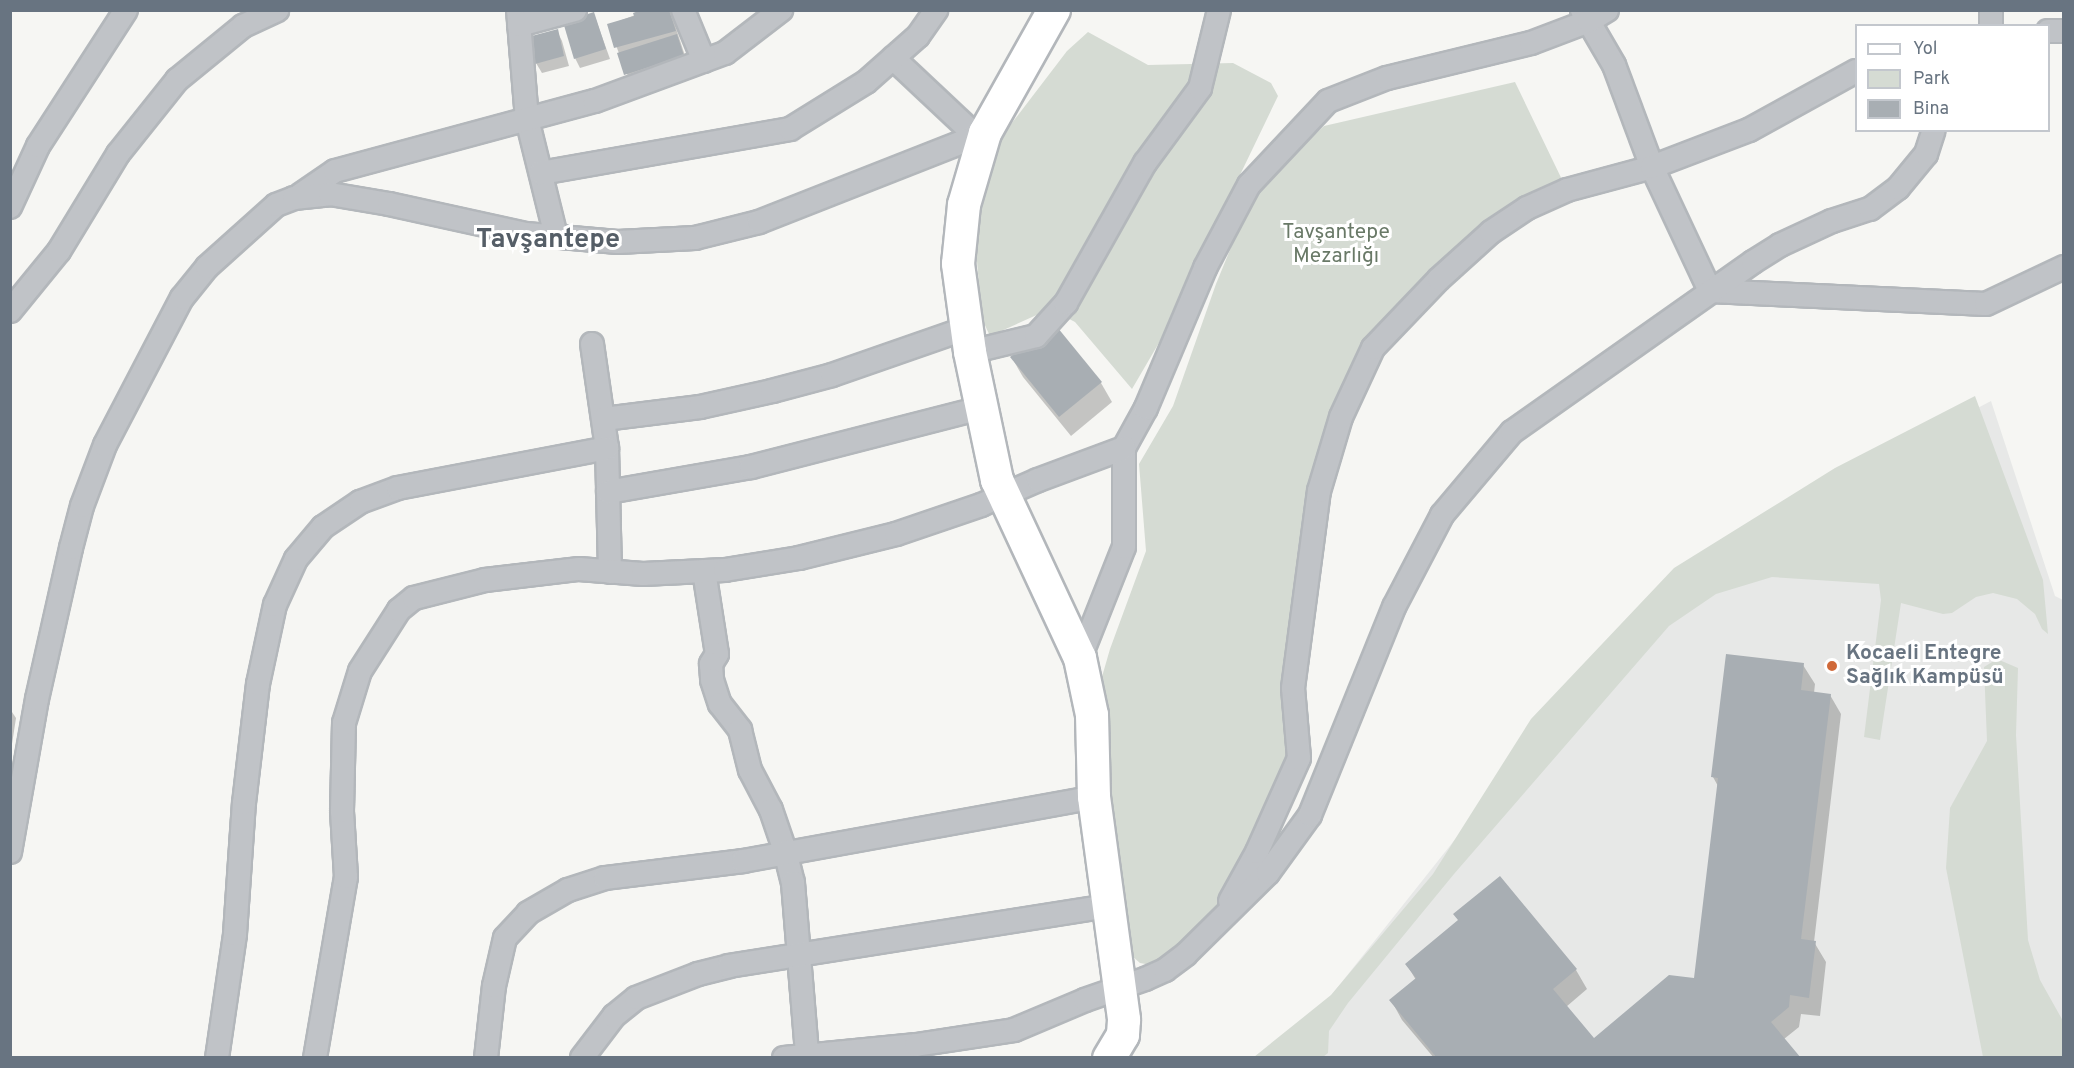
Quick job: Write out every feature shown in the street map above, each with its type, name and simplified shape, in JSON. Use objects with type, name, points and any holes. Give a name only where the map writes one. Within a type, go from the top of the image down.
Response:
[{"type":"street","points":[[10,207],[38,146],[126,10]]},
{"type":"street","points":[[10,311],[59,251],[118,154],[177,80],[243,26],[278,10]]},
{"type":"street","points":[[556,236],[527,119],[518,18],[575,10]]},
{"type":"street","points":[[683,10],[704,61]]},
{"type":"street","points":[[10,852],[37,699],[82,506],[105,445],[182,298],[207,267],[276,205],[294,198],[335,171],[595,100],[704,61],[724,53],[781,10]]},
{"type":"street","points":[[541,173],[790,129],[866,82],[918,36],[936,10]]},
{"type":"street","points":[[1054,10],[981,135],[964,205],[958,264],[968,340],[1002,496],[1080,658],[1092,715],[1094,797],[1120,989],[1123,1035],[1116,1054]]},
{"type":"street","points":[[604,419],[700,407],[772,391],[968,340],[1036,336],[1066,303],[1145,164],[1200,88],[1219,10]]},
{"type":"street","points":[[1080,658],[1124,548],[1124,448],[1146,408],[1204,268],[1249,185],[1328,102],[1388,78],[1531,43],[1593,14],[1652,167],[1710,291]]},
{"type":"street","points":[[893,58],[981,135]]},
{"type":"street","points":[[1223,919],[1299,758],[1293,688],[1319,491],[1341,417],[1373,348],[1439,279],[1491,232],[1527,208],[1567,190],[1652,167],[1749,130],[1855,72]]},
{"type":"street","points":[[784,1058],[916,1046],[995,1035],[1032,1025],[1067,1008],[1165,970],[1186,954],[1268,873],[1310,815],[1394,607],[1442,515],[1512,432],[1710,291],[1780,245],[1832,221],[1870,209],[1898,188],[1926,154],[1933,132]]},
{"type":"street","points":[[294,198],[330,194],[389,204],[526,234],[618,242],[695,238],[759,222],[981,135]]},
{"type":"street","points":[[1710,291],[1986,304],[2064,267]]},
{"type":"street","points":[[592,344],[607,447],[610,572]]},
{"type":"street","points":[[608,492],[761,465],[981,408]]},
{"type":"street","points":[[218,1058],[235,934],[244,803],[258,684],[275,605],[296,559],[324,527],[360,502],[398,488],[607,447]]},
{"type":"street","points":[[315,1058],[346,877],[342,811],[344,723],[360,671],[378,639],[399,610],[414,597],[485,580],[579,569],[643,574],[704,571],[799,558],[896,534],[1002,496],[1124,448]]},
{"type":"street","points":[[704,571],[717,654],[711,664],[712,680],[720,704],[740,730],[750,770],[771,810],[793,883],[807,1055]]},
{"type":"street","points":[[486,1058],[494,986],[505,938],[528,913],[568,890],[605,878],[743,861],[785,851],[826,847],[1094,797]]},
{"type":"street","points":[[582,1058],[614,1016],[636,998],[698,974],[1107,906]]},
{"type":"shaded area","name":"Kocaeli Entegre Sağlık Kampüsü","points":[[1991,401],[2055,596],[2063,600],[2063,1057],[1260,1058],[1299,1036],[1541,731],[1706,550]]},
{"type":"green space","points":[[1088,32],[1148,65],[1233,63],[1271,83],[1278,96],[1160,341],[1132,389],[1075,322],[1050,309],[990,336],[982,319],[976,250],[982,198],[1002,136],[1067,51]]},
{"type":"green space","name":"Tavşantepe Mezarlığı","points":[[1515,82],[1567,190],[1465,243],[1400,320],[1337,416],[1287,698],[1286,757],[1265,810],[1218,913],[1165,958],[1151,965],[1140,963],[1132,956],[1126,944],[1097,694],[1110,649],[1146,551],[1139,464],[1173,406],[1216,284],[1255,189],[1324,126]]},
{"type":"green space","points":[[1975,396],[2043,580],[2048,634],[2042,629],[2035,614],[2017,599],[1993,593],[1976,597],[1952,613],[1943,614],[1901,603],[1880,740],[1864,737],[1881,600],[1879,584],[1772,577],[1716,594],[1669,626],[1454,874],[1348,1003],[1329,1031],[1328,1053],[1323,1057],[1254,1057],[1331,995],[1433,874],[1531,719],[1674,568],[1835,468]]},
{"type":"green space","points":[[1997,659],[2018,668],[2016,735],[2028,940],[2040,980],[2063,1021],[2063,1057],[1983,1057],[1946,868],[1950,808],[1987,741],[1984,667]]},
{"type":"building","points":[[641,10],[669,10],[676,31],[614,48],[607,24],[634,16],[633,13]]},
{"type":"building","points":[[594,12],[606,49],[574,59],[563,22]]},
{"type":"building","points":[[558,29],[564,56],[535,64],[528,37]]},
{"type":"building","points":[[677,34],[684,56],[624,75],[617,53]]},
{"type":"building","points":[[1053,322],[1102,382],[1059,417],[1010,357]]},
{"type":"building","points":[[1726,654],[1804,663],[1801,690],[1831,694],[1801,939],[1816,941],[1809,998],[1790,995],[1789,1007],[1771,1022],[1801,1058],[1437,1058],[1389,1000],[1416,978],[1405,964],[1458,920],[1453,914],[1500,876],[1577,969],[1553,989],[1594,1038],[1669,975],[1694,978],[1718,778],[1711,777]]},
{"type":"place","name":"Kocaeli Entegre Sağlık Kampüsü","points":[[1832,666]]},
{"type":"district","name":"Tavşantepe","points":[[548,241]]}]
